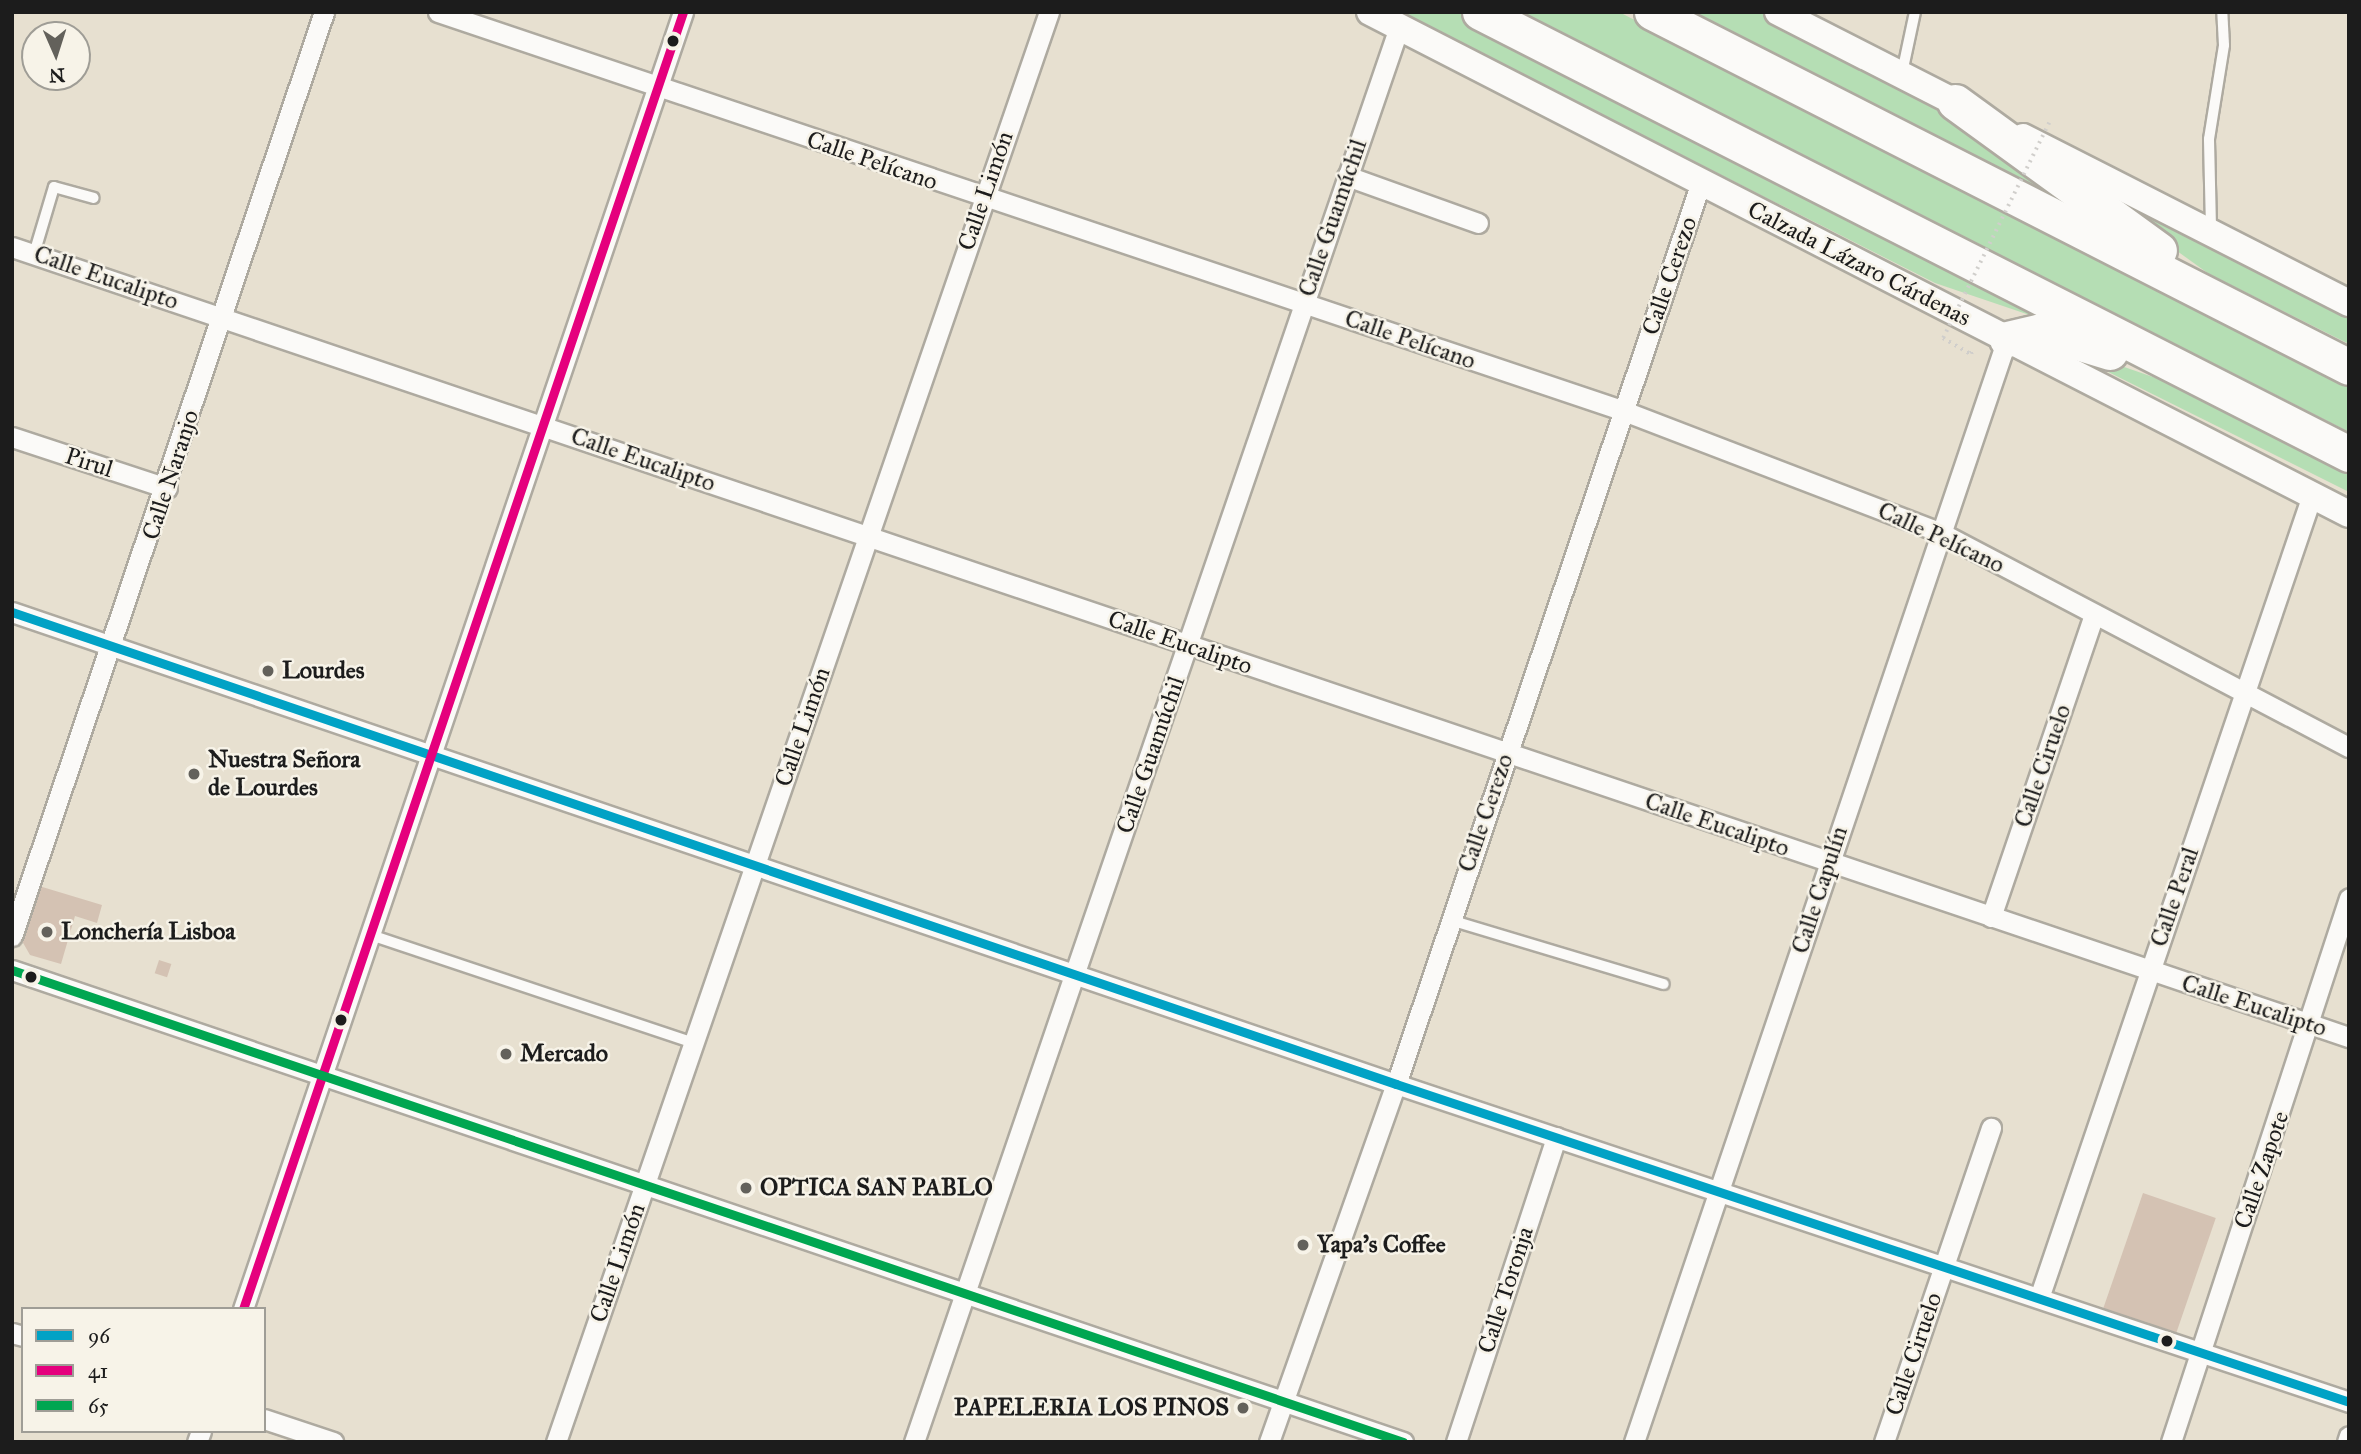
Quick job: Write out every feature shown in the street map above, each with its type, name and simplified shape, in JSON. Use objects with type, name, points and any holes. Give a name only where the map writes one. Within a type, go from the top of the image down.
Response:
[{"type":"highway","points":[[1480,12],[2349,454]]},
{"type":"highway","points":[[1652,12],[2349,366]]},
{"type":"highway","points":[[1955,102],[2246,314]]},
{"type":"highway","points":[[2007,340],[2041,331],[2226,392]]},
{"type":"main road","name":"Calzada Lázaro Cárdenas","points":[[1370,12],[2349,514]]},
{"type":"main road","points":[[1778,12],[1807,19],[1902,75],[2349,303]]},
{"type":"street","name":"Calle Naranjo","points":[[12,936],[113,646],[324,12]]},
{"type":"street","name":"Calle Pelícano","points":[[438,12],[983,199],[1624,411],[1941,533],[2245,696],[2349,747]]},
{"type":"street","points":[[244,1307],[433,756],[682,12]]},
{"type":"street","name":"Calle Limón","points":[[556,1442],[1049,12]]},
{"type":"street","name":"Calle Guamúchil","points":[[915,1442],[1077,975],[1399,27]]},
{"type":"street","points":[[1347,176],[1478,223]]},
{"type":"street","name":"Calle Cerezo","points":[[1269,1442],[1396,1084],[1701,183]]},
{"type":"street","name":"Calle Eucalipto","points":[[12,247],[2349,1037]]},
{"type":"street","name":"Calle Capulín","points":[[1634,1442],[2007,340]]},
{"type":"street","name":"Pirul","points":[[12,437],[166,488]]},
{"type":"street","name":"Calle Peral","points":[[2039,1298],[2312,495]]},
{"type":"street","points":[[12,612],[1396,1084],[2349,1402]]},
{"type":"street","name":"Calle Ciruelo","points":[[1992,917],[2094,614]]},
{"type":"street","name":"Calle Zapote","points":[[2171,1442],[2311,1024],[2349,898]]},
{"type":"street","points":[[12,970],[1403,1442]]},
{"type":"street","name":"Calle Ciruelo","points":[[1884,1442],[1991,1128]]},
{"type":"street","name":"Calle Toronja","points":[[1456,1442],[1556,1138]]},
{"type":"street","points":[[266,1420],[333,1442]]},
{"type":"street","points":[[2347,1442],[2349,1436]]},
{"type":"lane","points":[[1902,75],[1915,12]]},
{"type":"lane","points":[[2211,232],[2209,139],[2224,45],[2222,12]]},
{"type":"lane","points":[[34,254],[54,187],[94,198]]},
{"type":"lane","points":[[1450,920],[1664,984]]},
{"type":"lane","points":[[371,935],[694,1043]]},
{"type":"path","points":[[1971,354],[1943,338],[2049,123]]},
{"type":"green space","points":[[1399,12],[1465,12],[2118,345],[1935,283]]},
{"type":"green space","points":[[1521,12],[1619,12],[2349,385],[2349,432]]},
{"type":"green space","points":[[1693,12],[1759,12],[1953,111],[2095,217]]},
{"type":"green space","points":[[2066,171],[2349,314],[2349,344],[2209,274]]},
{"type":"green space","points":[[2038,337],[2222,401],[2349,467],[2349,492]]},
{"type":"building","name":"Lonchería Lisboa","points":[[39,886],[102,905],[97,923],[75,916],[61,964],[30,955],[22,941]]},
{"type":"building","points":[[159,960],[171,964],[167,977],[155,973]]},
{"type":"building","points":[[2143,1193],[2216,1218],[2176,1333],[2103,1308]]},
{"type":"transit line","name":"41","points":[[244,1307],[683,12]]},
{"type":"transit line","name":"96","points":[[12,612],[1396,1084],[2349,1402]]},
{"type":"transit line","name":"65","points":[[12,970],[1403,1442]]},
{"type":"place","name":"Lourdes","points":[[268,671]]},
{"type":"place","name":"Nuestra Señora de Lourdes","points":[[194,774]]},
{"type":"place","name":"Lonchería Lisboa","points":[[47,932]]},
{"type":"place","name":"Mercado","points":[[506,1054]]},
{"type":"place","name":"OPTICA SAN PABLO","points":[[746,1188]]},
{"type":"place","name":"Yapa's Coffee","points":[[1303,1245]]},
{"type":"place","name":"PAPELERIA LOS PINOS","points":[[1243,1408]]}]
